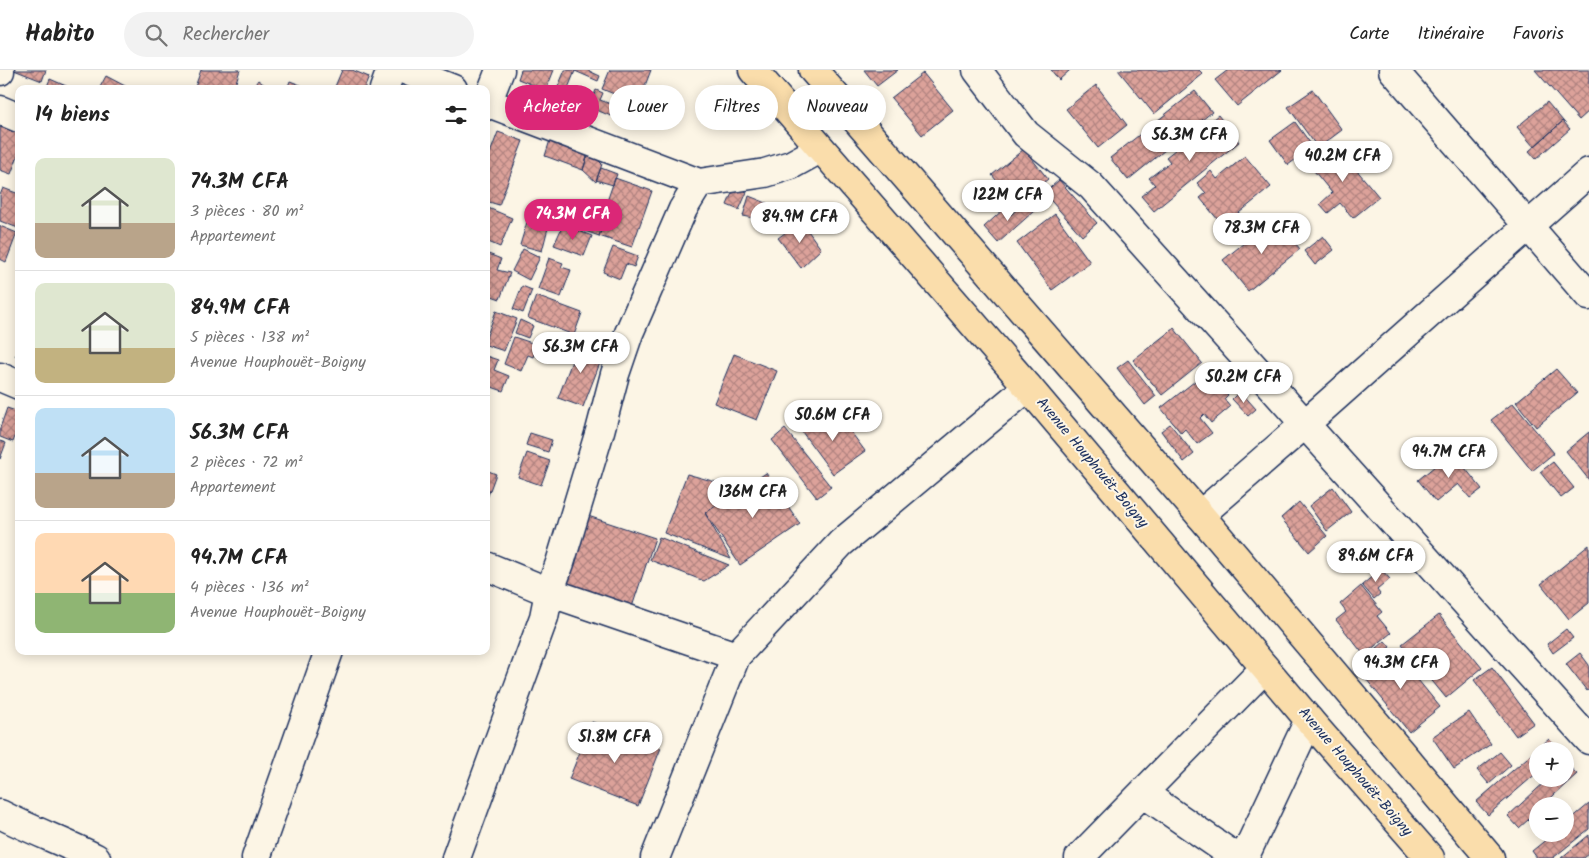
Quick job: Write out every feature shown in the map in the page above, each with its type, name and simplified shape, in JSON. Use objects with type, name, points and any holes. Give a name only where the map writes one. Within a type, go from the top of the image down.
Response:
[{"type":"highway","name":"Avenue Houphouët-Boigny","points":[[752,70],[1028,387],[1309,720],[1430,858]]},
{"type":"highway","points":[[813,70],[1200,515],[1490,858]]},
{"type":"street","points":[[385,85],[391,70]]},
{"type":"street","points":[[405,70],[443,85]]},
{"type":"street","points":[[490,95],[500,70]]},
{"type":"street","points":[[977,70],[1026,134],[1091,186],[1589,740]]},
{"type":"street","points":[[1393,70],[1589,296]]},
{"type":"street","points":[[490,104],[699,183],[765,173],[791,165],[820,149]]},
{"type":"street","points":[[0,110],[15,116]]},
{"type":"street","points":[[1200,515],[1589,172]]},
{"type":"street","points":[[456,858],[544,617],[549,592],[560,562],[626,341],[683,209],[699,183]]},
{"type":"street","points":[[0,377],[15,383]]},
{"type":"street","points":[[655,858],[736,656],[841,543],[1028,387]]},
{"type":"street","points":[[490,568],[549,592],[736,656]]},
{"type":"street","points":[[256,858],[327,655]]},
{"type":"street","points":[[1079,858],[1265,668]]},
{"type":"street","points":[[1244,858],[1309,720]]},
{"type":"street","points":[[1143,793],[1237,858]]},
{"type":"street","points":[[0,814],[96,858]]},
{"type":"building","points":[[14,70],[46,70],[42,81]]},
{"type":"building","points":[[201,70],[240,70],[235,85],[196,85]]},
{"type":"building","points":[[342,70],[352,70],[369,77],[366,85],[336,85]]},
{"type":"building","points":[[521,70],[554,70],[548,85],[533,85],[518,79]]},
{"type":"building","points":[[565,70],[587,70],[600,76],[598,81],[575,71],[569,85],[559,85]]},
{"type":"building","points":[[610,70],[651,70],[645,85],[609,85],[609,92],[602,89]]},
{"type":"building","points":[[864,70],[898,70],[878,85],[876,85]]},
{"type":"building","points":[[1051,70],[1070,70],[1059,80]]},
{"type":"building","points":[[1118,70],[1199,70],[1203,74],[1154,114]]},
{"type":"building","points":[[1228,70],[1282,70],[1237,106],[1215,80]]},
{"type":"building","points":[[1535,70],[1589,70],[1589,111],[1579,120]]},
{"type":"building","points":[[923,73],[953,110],[922,135],[891,98]]},
{"type":"building","points":[[106,76],[123,85],[101,85]]},
{"type":"building","points":[[50,79],[64,85],[48,85]]},
{"type":"building","points":[[258,80],[265,85],[255,85]]},
{"type":"building","points":[[290,81],[300,85],[288,85]]},
{"type":"building","points":[[1096,85],[1127,125],[1098,148],[1066,109]]},
{"type":"building","points":[[1313,90],[1342,130],[1318,148],[1288,107]]},
{"type":"building","points":[[599,91],[603,93],[600,100],[609,103],[609,115],[599,111]]},
{"type":"building","points":[[1195,91],[1212,112],[1128,180],[1110,158]]},
{"type":"building","points":[[1547,102],[1563,121],[1534,147],[1517,127]]},
{"type":"building","points":[[1218,115],[1239,142],[1154,211],[1141,196],[1155,185],[1149,178],[1170,162],[1166,157],[1190,138],[1196,146],[1202,140],[1196,133]]},
{"type":"building","points":[[1563,121],[1570,129],[1536,159],[1529,151]]},
{"type":"building","points":[[1295,122],[1313,147],[1288,165],[1270,140]]},
{"type":"building","points":[[0,127],[15,133],[15,164],[11,174],[0,170]]},
{"type":"building","points":[[498,132],[523,141],[499,205],[490,202],[490,153]]},
{"type":"building","points":[[551,137],[589,151],[583,170],[545,156]]},
{"type":"building","points":[[1336,145],[1379,197],[1353,218],[1340,203],[1328,213],[1320,204],[1332,193],[1310,166]]},
{"type":"building","points":[[1024,149],[1048,179],[1016,205],[992,175]]},
{"type":"building","points":[[589,151],[602,164],[596,182],[583,170]]},
{"type":"building","points":[[1245,156],[1271,187],[1223,226],[1200,198],[1206,193],[1197,183],[1211,171],[1217,179]]},
{"type":"building","points":[[601,168],[617,174],[613,185],[596,180]]},
{"type":"building","points":[[615,178],[652,191],[632,247],[599,236],[608,211],[604,210]]},
{"type":"building","points":[[1059,180],[1097,223],[1082,236],[1044,193]]},
{"type":"building","points":[[735,186],[747,192],[739,210],[727,205]]},
{"type":"building","points":[[3,188],[15,192],[15,227],[0,221],[0,195]]},
{"type":"building","points":[[749,196],[769,204],[764,220],[743,216]]},
{"type":"building","points":[[1026,201],[1034,211],[998,243],[984,227],[1005,208],[1011,215]]},
{"type":"building","points":[[583,202],[608,211],[599,236],[574,227]]},
{"type":"building","points":[[490,209],[512,218],[500,247],[490,243]]},
{"type":"building","points":[[1055,214],[1090,262],[1052,290],[1017,243]]},
{"type":"building","points":[[1275,218],[1300,249],[1248,291],[1223,260]]},
{"type":"building","points":[[801,221],[821,249],[801,268],[778,238]]},
{"type":"building","points":[[527,222],[548,228],[542,251],[520,245]]},
{"type":"building","points":[[563,225],[592,236],[584,256],[554,245]]},
{"type":"building","points":[[0,226],[15,232],[15,238],[6,262],[0,259]]},
{"type":"building","points":[[1323,236],[1334,250],[1315,265],[1304,251]]},
{"type":"building","points":[[613,247],[638,256],[634,267],[626,264],[620,279],[603,272]]},
{"type":"building","points":[[523,249],[540,257],[529,280],[512,271]]},
{"type":"building","points":[[490,255],[501,259],[497,270],[510,273],[500,299],[490,295]]},
{"type":"building","points":[[549,258],[563,263],[561,267],[571,270],[561,297],[538,289]]},
{"type":"building","points":[[522,286],[532,290],[523,313],[513,309]]},
{"type":"building","points":[[536,296],[582,313],[574,335],[528,318]]},
{"type":"building","points":[[496,311],[517,319],[504,351],[490,346],[490,327]]},
{"type":"building","points":[[520,320],[533,326],[528,338],[515,333]]},
{"type":"building","points":[[1174,328],[1202,363],[1162,395],[1133,360]]},
{"type":"building","points":[[514,337],[538,345],[533,357],[528,355],[521,371],[504,364]]},
{"type":"building","points":[[580,340],[605,350],[583,407],[558,398]]},
{"type":"building","points":[[734,354],[777,371],[757,420],[714,403]]},
{"type":"building","points":[[490,357],[498,360],[494,370],[509,376],[503,391],[490,386]]},
{"type":"building","points":[[1128,360],[1156,396],[1145,405],[1117,368]]},
{"type":"building","points":[[1556,369],[1577,393],[1536,427],[1516,402]]},
{"type":"building","points":[[1209,370],[1228,395],[1224,399],[1230,407],[1211,423],[1204,414],[1200,418],[1212,433],[1197,444],[1185,429],[1181,433],[1161,408]]},
{"type":"building","points":[[1240,391],[1256,409],[1248,416],[1232,399]]},
{"type":"building","points":[[1513,403],[1554,453],[1532,471],[1491,420]]},
{"type":"building","points":[[7,408],[15,411],[15,437],[13,442],[0,437],[0,428]]},
{"type":"building","points":[[834,409],[865,451],[833,474],[802,432]]},
{"type":"building","points":[[1170,424],[1194,454],[1184,462],[1161,431]]},
{"type":"building","points":[[785,429],[831,487],[817,498],[772,440]]},
{"type":"building","points":[[1589,432],[1589,480],[1566,451]]},
{"type":"building","points":[[530,433],[552,440],[548,452],[526,445]]},
{"type":"building","points":[[0,441],[6,443],[0,459]]},
{"type":"building","points":[[1452,452],[1482,489],[1470,498],[1458,484],[1436,502],[1418,480]]},
{"type":"building","points":[[527,453],[550,461],[541,485],[518,477]]},
{"type":"building","points":[[1553,462],[1574,488],[1561,498],[1540,472]]},
{"type":"building","points":[[490,472],[496,474],[490,490]]},
{"type":"building","points":[[766,473],[800,524],[740,565],[705,513]]},
{"type":"building","points":[[687,474],[741,489],[705,513],[731,559],[664,533]]},
{"type":"building","points":[[1333,487],[1351,512],[1327,531],[1309,506]]},
{"type":"building","points":[[1299,502],[1327,536],[1309,552],[1281,518]]},
{"type":"building","points":[[582,514],[655,538],[631,610],[557,586]]},
{"type":"building","points":[[659,537],[729,565],[704,581],[650,560]]},
{"type":"building","points":[[1589,545],[1589,603],[1569,619],[1541,584]]},
{"type":"building","points":[[1381,569],[1390,579],[1377,590],[1380,594],[1374,599],[1362,585]]},
{"type":"building","points":[[1361,586],[1382,612],[1377,616],[1391,633],[1364,655],[1336,620],[1346,612],[1340,604]]},
{"type":"building","points":[[1439,615],[1482,668],[1446,698],[1402,644]]},
{"type":"building","points":[[1566,629],[1573,638],[1553,653],[1547,644]]},
{"type":"building","points":[[1385,641],[1390,647],[1363,669],[1359,664]]},
{"type":"building","points":[[1393,649],[1440,707],[1409,732],[1362,674]]},
{"type":"building","points":[[1580,653],[1589,665],[1589,689],[1587,691],[1566,664]]},
{"type":"building","points":[[1492,667],[1534,723],[1516,736],[1474,680]]},
{"type":"building","points":[[1469,712],[1491,744],[1454,769],[1432,737]]},
{"type":"building","points":[[592,722],[661,748],[638,806],[569,779]]},
{"type":"building","points":[[1500,752],[1511,765],[1489,784],[1477,770]]},
{"type":"building","points":[[1529,756],[1529,780],[1488,815],[1476,802]]},
{"type":"building","points":[[1539,787],[1563,787],[1552,797],[1529,797],[1529,819],[1519,828],[1508,816]]},
{"type":"building","points":[[1589,804],[1589,829],[1574,841],[1574,816]]},
{"type":"building","points":[[1589,835],[1589,854],[1584,858],[1561,858]]},
{"type":"building","points":[[1543,842],[1573,842],[1553,858],[1537,858],[1532,851]]}]
